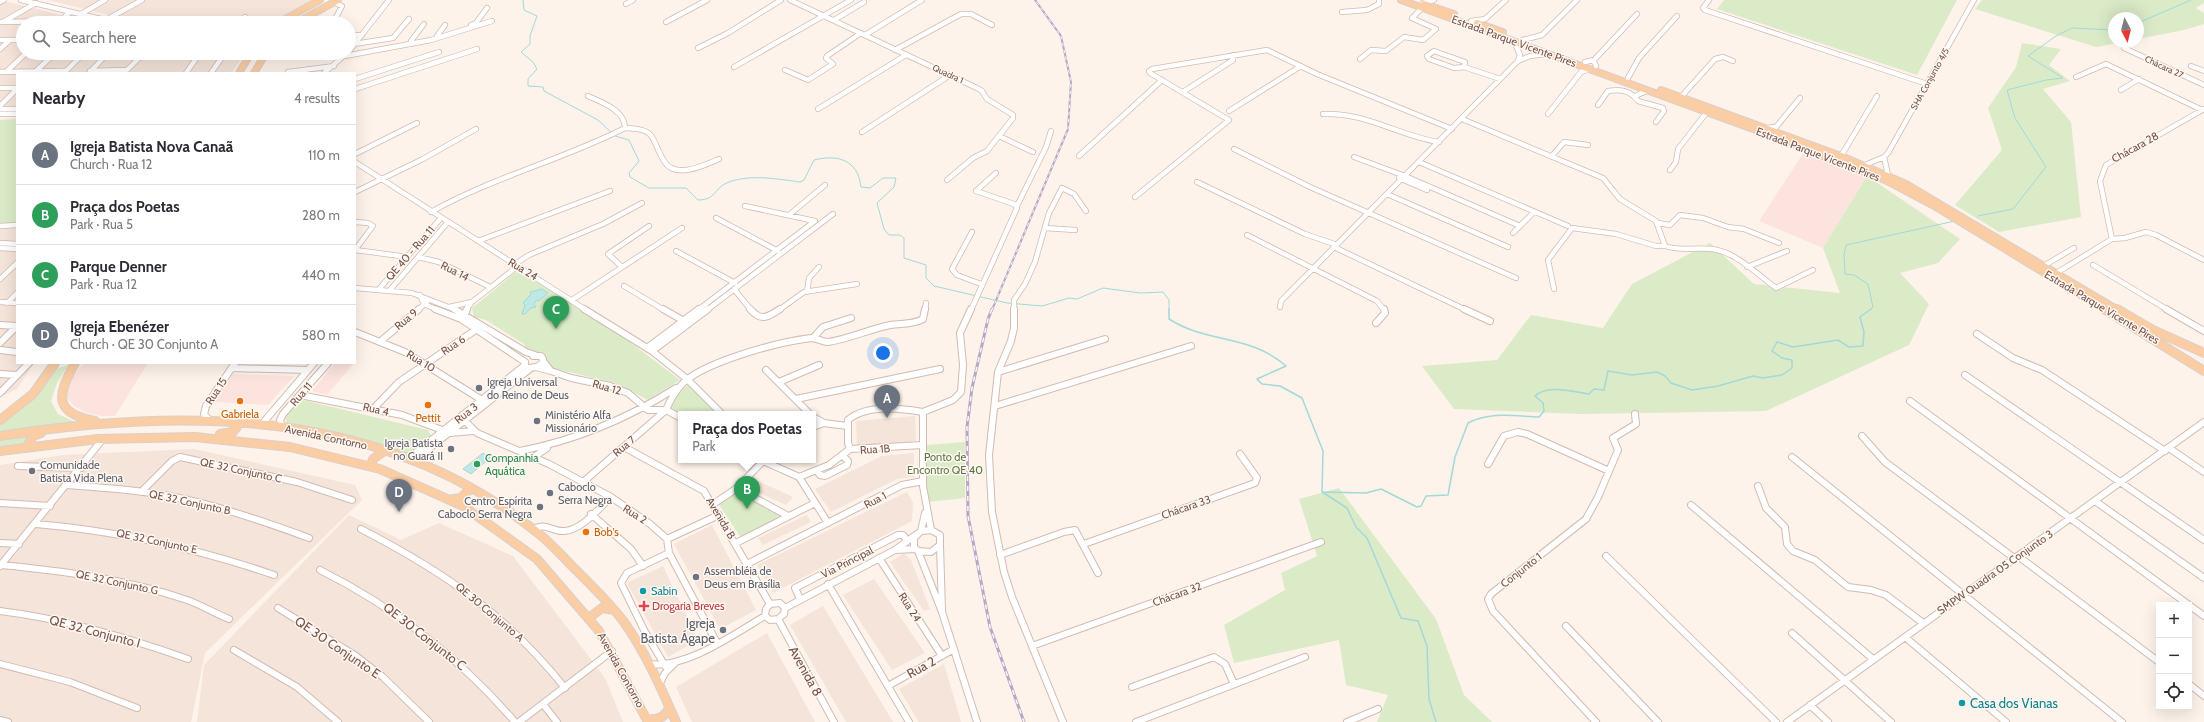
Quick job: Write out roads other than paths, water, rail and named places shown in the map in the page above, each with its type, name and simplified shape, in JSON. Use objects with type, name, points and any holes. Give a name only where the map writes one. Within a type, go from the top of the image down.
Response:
[{"type":"main road","points":[[291,16],[320,0]]},
{"type":"main road","name":"Estrada Parque Vicente Pires","points":[[1401,0],[1422,6],[1667,97],[1689,100],[1766,128],[1778,130],[1888,175],[1941,203],[2153,330],[2204,353]]},
{"type":"main road","name":"Estrada Parque Vicente Pires","points":[[1414,0],[1422,6]]},
{"type":"main road","points":[[308,16],[335,1]]},
{"type":"main road","name":"Estrada Parque Vicente Pires","points":[[1422,6],[1434,3],[1471,21],[1628,78],[1678,98],[1706,112],[1849,165],[1894,185],[1936,208],[2163,344],[2204,371]]},
{"type":"main road","points":[[239,72],[246,60]]},
{"type":"main road","points":[[255,72],[262,60]]},
{"type":"main road","points":[[0,419],[34,394],[54,364]]},
{"type":"main road","points":[[74,364],[62,387],[61,399],[64,407],[79,417],[107,422]]},
{"type":"main road","name":"Avenida Contorno","points":[[0,436],[107,422],[164,419],[281,424],[354,441],[386,450],[420,463],[471,488],[505,508],[534,529],[614,610],[649,664],[676,722]]},
{"type":"main road","points":[[190,436],[199,434],[231,433],[237,427],[230,422]]},
{"type":"main road","points":[[27,447],[33,436],[39,433],[63,430],[75,426]]},
{"type":"main road","name":"Avenida Contorno","points":[[0,451],[102,440],[190,436],[230,439],[292,447],[371,465],[401,476],[453,499],[484,517],[528,550],[552,571],[590,617],[612,651],[648,720]]},
{"type":"main road","points":[[371,465],[373,459],[386,450]]},
{"type":"main road","points":[[453,499],[461,498],[471,488]]},
{"type":"main road","points":[[590,617],[602,608],[614,610]]},
{"type":"main road","points":[[648,720],[662,718],[666,715],[669,707]]},
{"type":"street","points":[[0,2],[4,0]]},
{"type":"street","points":[[22,0],[36,2],[89,16]]},
{"type":"street","points":[[81,14],[105,0]]},
{"type":"street","points":[[113,16],[142,0]]},
{"type":"street","points":[[356,42],[389,0]]},
{"type":"street","points":[[626,4],[633,0]]},
{"type":"street","points":[[666,22],[707,0]]},
{"type":"street","points":[[698,48],[728,33],[781,0]]},
{"type":"street","name":"Quadra 1","points":[[790,0],[979,88],[987,99],[1013,115],[1013,118],[985,153],[975,156],[947,180]]},
{"type":"street","points":[[734,67],[851,0]]},
{"type":"street","points":[[785,70],[805,79],[810,79],[833,64],[826,58],[826,56],[922,0]]},
{"type":"street","points":[[1342,12],[1367,10],[1379,4],[1379,0]]},
{"type":"street","points":[[1471,21],[1485,19],[1506,0]]},
{"type":"street","points":[[1523,40],[1542,35],[1577,0]]},
{"type":"street","points":[[1709,0],[1703,8],[1705,10],[1927,84]]},
{"type":"street","name":"SHA Conjunto 4/5","points":[[1884,158],[1974,0]]},
{"type":"street","points":[[335,1],[342,6],[337,16]]},
{"type":"street","points":[[1,23],[36,2]]},
{"type":"street","points":[[834,20],[864,2]]},
{"type":"street","points":[[1360,59],[1371,50],[1386,51],[1404,37],[1423,40],[1436,29],[1412,18],[1422,6]]},
{"type":"street","points":[[356,49],[436,36],[475,24],[487,8]]},
{"type":"street","points":[[66,16],[70,12]]},
{"type":"street","points":[[895,50],[961,14],[971,14],[992,25]]},
{"type":"street","points":[[1585,62],[1593,60],[1636,14]]},
{"type":"street","points":[[1628,78],[1639,61],[1639,58],[1677,16]]},
{"type":"street","points":[[356,48],[393,38],[409,19]]},
{"type":"street","points":[[1485,19],[1488,27]]},
{"type":"street","points":[[356,49],[431,40],[492,21]]},
{"type":"street","points":[[1,23],[16,23]]},
{"type":"street","points":[[411,41],[424,24]]},
{"type":"street","points":[[436,36],[445,25]]},
{"type":"street","points":[[356,35],[362,35]]},
{"type":"street","points":[[0,40],[16,40]]},
{"type":"street","points":[[0,49],[10,40]]},
{"type":"street","points":[[1514,41],[1520,55],[1518,61]]},
{"type":"street","name":"Chácara 27","points":[[2124,48],[2204,85]]},
{"type":"street","points":[[356,89],[477,49]]},
{"type":"street","points":[[1135,197],[1229,120],[1149,71],[1182,63],[1267,50],[1301,66],[1452,129]]},
{"type":"street","points":[[1464,67],[1465,62],[1438,51],[1434,50],[1426,56],[1454,68],[1464,67],[1500,79]]},
{"type":"street","points":[[356,79],[439,52]]},
{"type":"street","points":[[1280,307],[1281,301],[1518,61],[1530,56],[1548,54]]},
{"type":"street","points":[[818,109],[906,55]]},
{"type":"street","points":[[1183,92],[1233,60],[1233,55]]},
{"type":"street","points":[[1678,98],[1715,59],[1725,58],[1733,61]]},
{"type":"street","points":[[6,72],[19,60]]},
{"type":"street","points":[[34,72],[47,60]]},
{"type":"street","points":[[0,72],[64,72],[77,60]]},
{"type":"street","points":[[89,72],[101,60]]},
{"type":"street","points":[[89,72],[126,72],[137,60]]},
{"type":"street","points":[[187,72],[195,60]]},
{"type":"street","points":[[212,72],[220,60]]},
{"type":"street","points":[[325,72],[340,60]]},
{"type":"street","points":[[1593,60],[1596,66]]},
{"type":"street","points":[[1577,64],[1581,72]]},
{"type":"street","name":"Chácara 27","points":[[2076,77],[2105,64],[2203,109]]},
{"type":"street","points":[[288,72],[334,66]]},
{"type":"street","points":[[1229,111],[1301,66]]},
{"type":"street","points":[[2191,66],[2204,71]]},
{"type":"street","points":[[1548,114],[1581,72],[1590,69]]},
{"type":"street","points":[[862,132],[950,75]]},
{"type":"street","name":"Chácara 27","points":[[2121,90],[2139,79]]},
{"type":"street","points":[[1079,156],[1162,80]]},
{"type":"street","points":[[0,88],[16,89]]},
{"type":"street","points":[[1598,105],[1610,90],[1620,89],[1635,96],[1638,101],[1663,108],[1664,111],[1656,122]]},
{"type":"street","points":[[0,106],[16,90]]},
{"type":"street","points":[[1635,96],[1649,90]]},
{"type":"street","points":[[588,96],[615,109],[625,124],[623,130]]},
{"type":"street","points":[[1841,156],[1877,96]]},
{"type":"street","points":[[1778,130],[1800,98]]},
{"type":"street","points":[[0,109],[16,109]]},
{"type":"street","name":"Chácara 28","points":[[2112,239],[2100,181],[2106,165],[2203,109]]},
{"type":"street","points":[[1670,170],[1676,162],[1678,149],[1706,112]]},
{"type":"street","points":[[0,114],[16,114]]},
{"type":"street","points":[[1323,114],[1352,115],[1386,125],[1422,140],[1439,142]]},
{"type":"street","points":[[1462,119],[1603,178],[1620,199],[1650,216],[1658,223],[1670,225],[1680,215],[1700,217],[1728,228],[1744,229],[1779,243]]},
{"type":"street","points":[[356,154],[417,123]]},
{"type":"street","points":[[431,212],[447,202],[516,171],[611,136],[623,130],[637,128],[654,138],[664,162],[682,170],[692,170],[719,159]]},
{"type":"street","points":[[356,192],[383,179],[476,129]]},
{"type":"street","points":[[799,477],[818,471],[843,456],[850,449],[847,426],[849,417],[859,412],[907,409],[923,412],[953,400],[961,394],[963,365],[959,336],[978,296],[981,284],[1046,147],[1051,131]]},
{"type":"street","points":[[999,136],[1033,152]]},
{"type":"street","points":[[1552,156],[1564,142],[1588,145]]},
{"type":"street","points":[[1234,149],[1369,213],[1516,278]]},
{"type":"street","points":[[1354,157],[1493,216],[1517,229],[1534,212]]},
{"type":"street","points":[[1865,165],[1884,158],[1888,175]]},
{"type":"street","points":[[1419,162],[1568,226]]},
{"type":"street","name":"Rua 24","points":[[356,163],[431,212],[650,350],[688,380],[719,411]]},
{"type":"street","points":[[996,173],[976,191],[1017,206]]},
{"type":"street","points":[[1197,182],[1305,234],[1336,246],[1490,321]]},
{"type":"street","points":[[788,215],[826,185]]},
{"type":"street","points":[[1063,722],[1010,593],[1000,555],[992,512],[990,442],[998,372],[1013,337],[1015,326],[1013,303],[1025,284],[1037,256],[1050,213],[1062,188],[1074,194],[1086,211]]},
{"type":"street","points":[[478,241],[610,191]]},
{"type":"street","points":[[1387,194],[1508,247]]},
{"type":"street","points":[[461,320],[472,302],[529,255],[603,224],[642,203]]},
{"type":"street","points":[[650,350],[734,286],[815,221],[813,219],[745,206]]},
{"type":"street","points":[[650,350],[684,322],[834,214]]},
{"type":"street","name":"QE 40 - Rua 11","points":[[379,289],[441,218]]},
{"type":"street","points":[[716,218],[778,251]]},
{"type":"street","points":[[356,222],[368,223],[373,226],[356,249]]},
{"type":"street","name":"QE 40 - Rua 11","points":[[390,290],[448,222]]},
{"type":"street","points":[[1658,223],[1664,246]]},
{"type":"street","points":[[0,226],[16,225]]},
{"type":"street","points":[[621,266],[608,256],[609,252],[649,226]]},
{"type":"street","points":[[572,300],[621,266],[682,228]]},
{"type":"street","points":[[1045,228],[1075,230]]},
{"type":"street","points":[[1554,289],[1548,260],[1572,228],[1615,233],[1628,236],[1657,247],[1664,246],[1676,250],[1719,251],[1777,287],[1782,292]]},
{"type":"street","points":[[972,232],[952,269],[957,275],[981,284]]},
{"type":"street","points":[[2058,272],[2112,239],[2150,233],[2204,260]]},
{"type":"street","points":[[1247,235],[1382,304],[1385,313],[1376,323]]},
{"type":"street","points":[[0,243],[16,244]]},
{"type":"street","points":[[0,248],[16,249]]},
{"type":"street","points":[[2045,265],[2074,248]]},
{"type":"street","points":[[356,250],[408,257]]},
{"type":"street","points":[[676,251],[734,286],[760,318],[771,315],[798,294],[857,284]]},
{"type":"street","points":[[1747,268],[1786,251]]},
{"type":"street","name":"Rua 14","points":[[418,257],[441,263],[490,287]]},
{"type":"street","points":[[0,279],[16,264]]},
{"type":"street","points":[[2093,265],[2204,331]]},
{"type":"street","points":[[807,292],[809,278],[819,267]]},
{"type":"street","points":[[1777,287],[1813,270]]},
{"type":"street","points":[[624,286],[684,322]]},
{"type":"street","points":[[356,288],[390,290],[420,295],[449,307],[465,314],[526,352],[541,356],[551,371]]},
{"type":"street","points":[[7,303],[16,294]]},
{"type":"street","points":[[420,295],[424,304],[441,310],[477,329],[525,364]]},
{"type":"street","name":"Rua 9","points":[[382,340],[424,304],[431,300]]},
{"type":"street","points":[[0,302],[16,303]]},
{"type":"street","points":[[441,310],[472,302]]},
{"type":"street","points":[[666,410],[670,397],[688,380],[698,372],[716,364],[813,338],[827,342],[890,325],[918,322],[923,319],[926,302]]},
{"type":"street","points":[[813,338],[823,327],[851,318]]},
{"type":"street","points":[[0,325],[16,326]]},
{"type":"street","points":[[0,343],[16,327]]},
{"type":"street","name":"Rua 6","points":[[374,408],[399,382],[426,362],[477,329]]},
{"type":"street","name":"Rua 10","points":[[356,332],[382,340],[426,362],[482,400]]},
{"type":"street","points":[[1976,334],[2013,358],[2042,370],[2204,472]]},
{"type":"street","points":[[998,372],[1105,339]]},
{"type":"street","points":[[994,406],[1191,346]]},
{"type":"street","points":[[0,350],[16,352]]},
{"type":"street","name":"Rua 3","points":[[405,457],[414,454],[482,400],[535,355]]},
{"type":"street","name":"Rua 3","points":[[420,463],[419,460],[422,454],[543,361]]},
{"type":"street","points":[[0,393],[28,364]]},
{"type":"street","name":"Rua 11","points":[[262,424],[313,364]]},
{"type":"street","name":"Rua 11","points":[[281,424],[300,394],[327,364]]},
{"type":"street","name":"Rua 12","points":[[525,364],[534,368],[551,371],[571,378],[623,390],[645,408]]},
{"type":"street","points":[[233,365],[308,370]]},
{"type":"street","name":"Rua 15","points":[[209,420],[204,414],[206,406],[233,365]]},
{"type":"street","points":[[779,382],[819,366]]},
{"type":"street","points":[[766,370],[807,411]]},
{"type":"street","points":[[796,399],[940,370]]},
{"type":"street","points":[[0,374],[17,375]]},
{"type":"street","points":[[1965,375],[2204,540]]},
{"type":"street","points":[[519,451],[549,446],[645,408],[688,380]]},
{"type":"street","name":"Rua 4","points":[[300,394],[374,408],[414,419],[450,433]]},
{"type":"street","points":[[1910,401],[2204,616]]},
{"type":"street","points":[[645,408],[652,411],[666,410],[678,416]]},
{"type":"street","name":"Rua 7","points":[[582,483],[666,410]]},
{"type":"street","points":[[923,412],[923,481],[925,513],[931,530]]},
{"type":"street","name":"Conjunto 1","points":[[1596,722],[1493,611],[1488,599],[1491,594],[1586,519],[1618,450],[1613,438],[1636,424],[1635,414]]},
{"type":"street","points":[[267,418],[281,424]]},
{"type":"street","points":[[816,419],[824,423],[847,426]]},
{"type":"street","name":"Rua 2","points":[[465,421],[474,431],[534,457],[610,498],[647,520],[667,539]]},
{"type":"street","name":"SMPW Quadra 05 Conjunto 3","points":[[1787,722],[2204,422]]},
{"type":"street","points":[[816,426],[824,423]]},
{"type":"street","name":"Rua 2","points":[[450,433],[474,431]]},
{"type":"street","points":[[1488,464],[1504,436],[1518,432],[1533,436],[1608,471]]},
{"type":"street","points":[[1862,436],[1884,462],[2156,660]]},
{"type":"street","points":[[0,566],[36,524],[102,440]]},
{"type":"street","name":"Rua 1B","points":[[850,449],[859,450],[923,445]]},
{"type":"street","points":[[534,457],[549,446]]},
{"type":"street","name":"Avenida B","points":[[624,447],[704,491],[736,543],[746,564],[770,604]]},
{"type":"street","name":"Chácara 33","points":[[1084,544],[1255,483],[1257,478],[1240,454]]},
{"type":"street","points":[[818,471],[820,475],[824,476],[847,465],[848,461],[843,456]]},
{"type":"street","name":"QE 32 Conjunto C","points":[[141,492],[172,461],[180,457],[297,482],[352,500]]},
{"type":"street","points":[[1792,457],[2122,722]]},
{"type":"street","points":[[712,505],[736,488],[760,463]]},
{"type":"street","points":[[767,463],[799,477],[828,523]]},
{"type":"street","points":[[18,466],[81,468]]},
{"type":"street","name":"Rua 1","points":[[746,564],[902,485],[923,481]]},
{"type":"street","name":"QE 32 Conjunto B","points":[[67,485],[141,492],[192,500],[232,510],[309,538]]},
{"type":"street","points":[[1758,486],[1766,508],[1785,527],[1787,544],[1792,551],[1815,560],[1848,587],[1871,590],[1886,595],[1923,623]]},
{"type":"street","points":[[736,488],[788,516]]},
{"type":"street","points":[[534,529],[543,526],[566,531],[591,514],[610,498]]},
{"type":"street","points":[[2095,501],[2204,578]]},
{"type":"street","points":[[0,503],[50,506]]},
{"type":"street","points":[[736,543],[815,503]]},
{"type":"street","points":[[1691,505],[1873,659]]},
{"type":"street","points":[[925,513],[919,533],[913,542],[942,612],[977,722]]},
{"type":"street","points":[[591,514],[631,549],[643,566]]},
{"type":"street","points":[[717,643],[669,553],[667,539],[719,515]]},
{"type":"street","name":"QE 32 Conjunto E","points":[[36,524],[102,530],[163,541],[228,559],[274,575]]},
{"type":"street","name":"QE 30 Conjunto A","points":[[361,529],[431,568],[467,591],[528,645],[565,688]]},
{"type":"street","points":[[919,533],[931,530],[939,534],[941,538],[942,612]]},
{"type":"street","points":[[1000,555],[1075,530],[1084,544],[1098,573]]},
{"type":"street","name":"Via Principal","points":[[785,608],[895,550],[907,540],[919,533]]},
{"type":"street","name":"Via Principal","points":[[800,599],[795,589],[800,586],[898,535],[904,535],[907,540]]},
{"type":"street","name":"Chácara 32","points":[[1032,646],[1322,542]]},
{"type":"street","points":[[0,543],[19,544]]},
{"type":"street","points":[[917,550],[932,552],[940,545]]},
{"type":"street","name":"Via Principal","points":[[895,550],[917,550]]},
{"type":"street","points":[[664,666],[621,583],[625,575],[669,553]]},
{"type":"street","points":[[1606,556],[1776,722]]},
{"type":"street","name":"Rua 24","points":[[879,558],[942,656]]},
{"type":"street","name":"QE 32 Conjunto G","points":[[0,566],[53,570],[118,580],[179,597],[229,619]]},
{"type":"street","name":"QE 30 Conjunto C","points":[[320,570],[372,595],[404,617],[468,670],[515,722]]},
{"type":"street","points":[[828,584],[909,722]]},
{"type":"street","points":[[780,603],[785,608],[784,614],[778,619],[770,620],[765,616],[766,609],[770,604],[780,603]]},
{"type":"street","name":"QE 30 Conjunto E","points":[[278,608],[356,656],[383,677],[429,722]]},
{"type":"street","name":"QE 32 Conjunto I","points":[[0,611],[52,618],[102,630],[188,659]]},
{"type":"street","points":[[649,664],[656,667],[677,662],[717,643],[765,616]]},
{"type":"street","name":"Avenida 8","points":[[778,619],[834,722]]},
{"type":"street","points":[[1566,626],[1658,722]]},
{"type":"street","points":[[1792,633],[1891,722]]},
{"type":"street","points":[[1905,636],[2006,722]]},
{"type":"street","name":"Rua 2","points":[[888,686],[954,649]]},
{"type":"street","points":[[234,650],[297,688],[338,722]]},
{"type":"street","points":[[519,722],[612,651]]},
{"type":"street","points":[[1132,687],[1202,660],[1214,657],[1225,664],[1234,684]]},
{"type":"street","points":[[1136,722],[1305,657]]},
{"type":"street","points":[[659,685],[665,673],[677,662]]},
{"type":"street","points":[[0,664],[62,679],[103,693],[137,708]]},
{"type":"street","points":[[2192,686],[2204,696]]},
{"type":"street","points":[[543,704],[557,722]]},
{"type":"street","points":[[1810,705],[1828,722]]},
{"type":"street","points":[[1347,722],[1378,709]]},
{"type":"street","points":[[0,720],[8,722]]},
{"type":"water","points":[[542,289],[548,293],[540,300],[536,301],[534,304],[536,307],[531,308],[525,314],[522,314],[525,305],[523,303],[531,294],[530,292]]},
{"type":"water","name":"Companhia Aquática","points":[[483,453],[490,458],[471,474],[463,469]]},
{"type":"waterway","points":[[523,0],[524,10],[537,16],[530,36],[530,44],[521,52],[533,62],[537,69],[528,79],[528,86],[543,87],[544,91],[598,120],[615,136],[629,140],[639,161],[629,173],[630,177],[649,188],[686,188],[698,200],[709,198],[724,184],[746,178],[764,178],[800,182],[804,180],[814,160],[823,158],[839,159],[851,165],[856,171],[861,187],[870,188],[883,178],[896,178],[894,187],[877,203],[884,229],[889,235],[900,235],[904,238],[904,258],[926,265],[926,278],[934,286],[1007,303],[1042,306],[1069,298],[1077,299],[1103,288],[1140,293],[1163,292],[1169,300],[1169,319],[1184,327],[1258,349],[1272,356],[1286,366],[1257,379],[1262,384],[1280,386],[1302,398],[1323,451],[1322,492]]},
{"type":"waterway","points":[[2144,20],[2191,0]]},
{"type":"waterway","points":[[1978,216],[2013,209],[2046,167],[2015,118],[2007,90],[2046,80],[2063,78],[2028,56],[2056,36],[2072,28],[2108,30]]},
{"type":"waterway","points":[[1871,309],[1873,307],[1868,284],[1854,275],[1845,274],[1844,255],[1846,245],[1955,221]]},
{"type":"waterway","points":[[1322,492],[1366,493],[1381,489],[1417,507],[1421,506],[1426,496],[1448,495],[1455,457],[1468,423],[1476,419],[1503,415],[1539,417],[1544,411],[1543,403],[1535,396],[1540,392],[1547,390],[1561,390],[1589,394],[1594,389],[1604,390],[1608,371],[1632,375],[1657,372],[1665,376],[1671,383],[1692,390],[1718,386],[1753,376],[1763,378],[1782,375],[1792,368],[1792,360],[1782,358],[1772,351],[1777,342],[1793,347],[1838,340],[1849,347],[1863,346],[1864,332],[1860,317],[1871,309]]},
{"type":"waterway","points":[[1322,492],[1347,508],[1356,527],[1367,538],[1401,618],[1418,621],[1427,646],[1429,699],[1436,722]]},
{"type":"railway","points":[[992,310],[1068,129],[1071,82],[1061,36],[1035,0]]},
{"type":"railway","points":[[992,309],[988,319],[972,388],[967,427],[968,516],[990,627],[1024,722]]},
{"type":"place","name":"Parque Denner","points":[[556,329]]},
{"type":"place","name":"Igreja Universal do Reino de Deus","points":[[479,388]]},
{"type":"place","name":"Gabriela","points":[[240,401]]},
{"type":"place","name":"Pettit","points":[[428,405]]},
{"type":"place","name":"Igreja Batista Nova Canaã","points":[[887,418]]},
{"type":"place","name":"Ministério Alfa Missionário","points":[[537,421]]},
{"type":"place","name":"Igreja Batista no Guará II","points":[[451,449]]},
{"type":"place","name":"Companhia Aquática","points":[[477,464]]},
{"type":"place","name":"Comunidade Batista Vida Plena","points":[[32,471]]},
{"type":"place","name":"Caboclo Serra Negra","points":[[550,493]]},
{"type":"place","name":"Centro Espírita Caboclo Serra Negra","points":[[540,507]]},
{"type":"place","name":"Praça dos Poetas","points":[[747,509]]},
{"type":"place","name":"Igreja Ebenézer","points":[[399,512]]},
{"type":"place","name":"Bob's","points":[[586,532]]},
{"type":"place","name":"Assembléia de Deus em Brasília","points":[[696,577]]},
{"type":"place","name":"Sabin","points":[[643,591]]},
{"type":"place","name":"Drogaria Breves","points":[[644,606]]},
{"type":"place","name":"Igreja Batista Ágape","points":[[723,630]]},
{"type":"place","name":"Casa dos Vianas","points":[[1962,703]]},
{"type":"park label","name":"Ponto de Encontro QE 40","points":[[945,463]]}]
